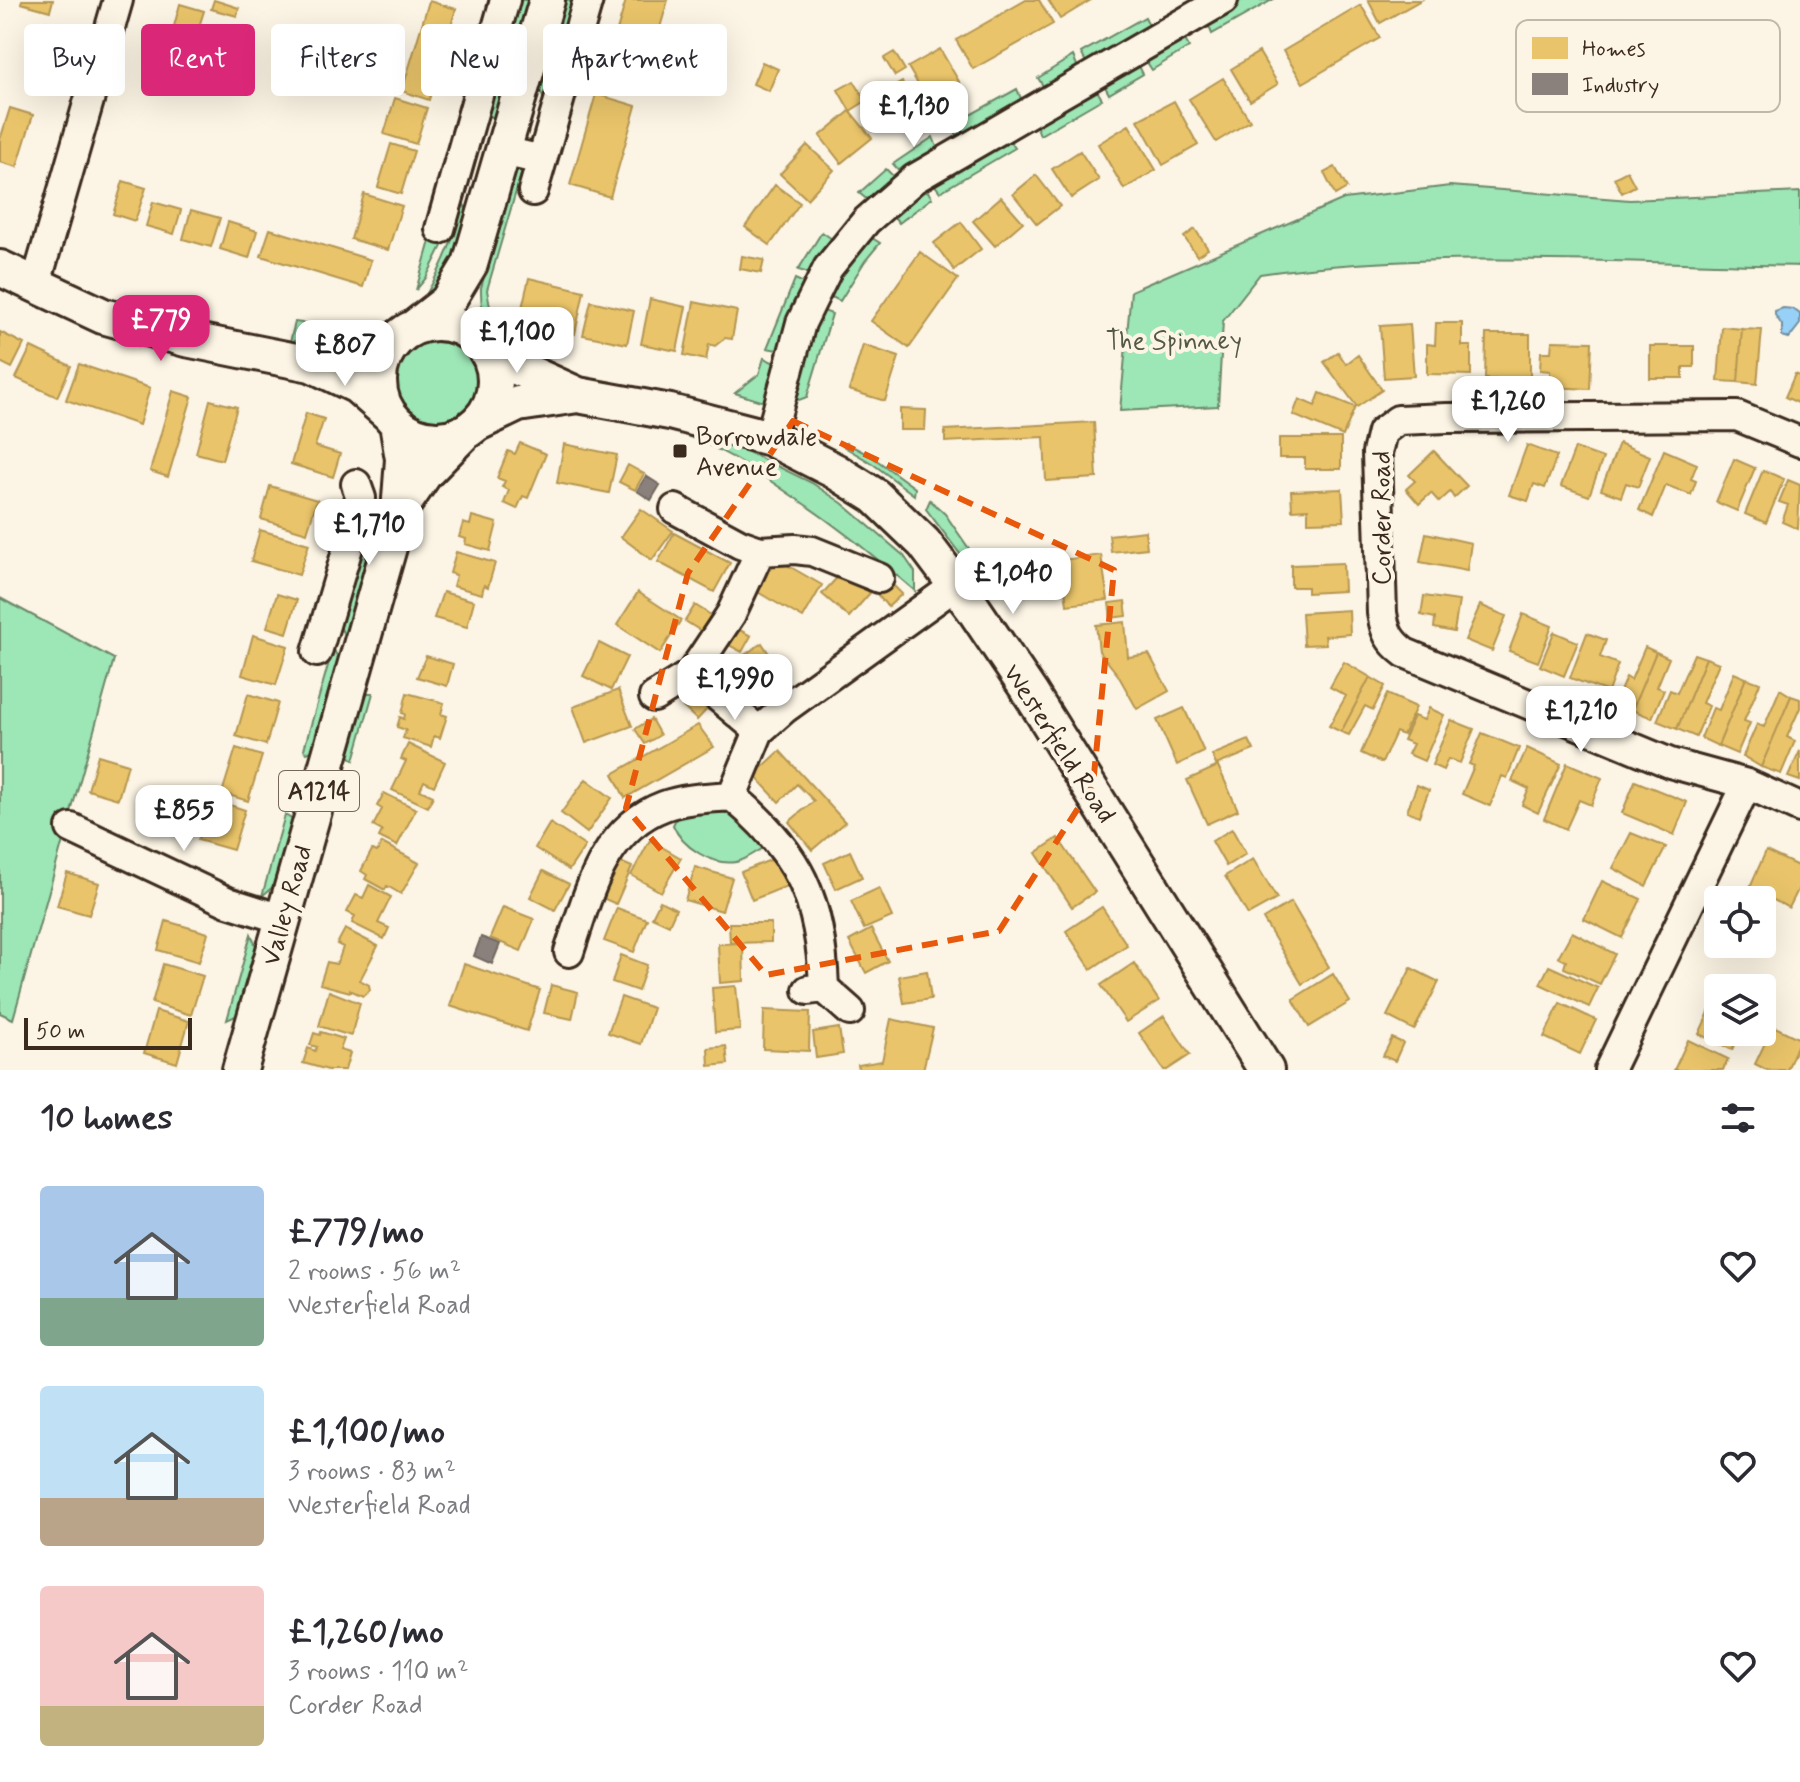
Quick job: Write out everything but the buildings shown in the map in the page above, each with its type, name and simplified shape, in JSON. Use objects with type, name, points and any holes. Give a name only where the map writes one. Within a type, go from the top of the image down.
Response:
[{"type":"main road","points":[[0,268],[90,312],[143,328],[311,364],[357,386],[412,434],[430,439],[448,438],[471,428],[488,410],[494,392],[495,373],[471,325],[468,308],[470,264],[547,0]]},
{"type":"main road","points":[[394,419],[382,400],[380,375],[387,351],[447,302],[470,264]]},
{"type":"main road","points":[[311,364],[348,358],[434,323],[453,325],[484,348]]},
{"type":"main road","name":"Westerfield Road","points":[[484,348],[578,395],[670,412],[770,438],[835,471],[875,496],[924,543],[1031,694],[1266,1070]]},
{"type":"main road","name":"Westerfield Road","points":[[471,428],[518,404],[578,395]]},
{"type":"main road","name":"Valley Road","points":[[240,1070],[396,523],[403,459],[394,419]]},
{"type":"main road","name":"Valley Road","points":[[396,523],[425,473],[471,428]]},
{"type":"street","points":[[35,287],[118,0]]},
{"type":"street","points":[[440,229],[505,0]]},
{"type":"street","points":[[533,191],[588,0]]},
{"type":"street","points":[[770,438],[791,354],[814,292],[845,245],[889,198],[914,179],[1223,0]]},
{"type":"street","points":[[503,151],[542,160]]},
{"type":"street","points":[[451,189],[490,198]]},
{"type":"street","name":"Corder Road","points":[[1747,784],[1670,763],[1405,653],[1393,644],[1386,634],[1382,613],[1377,453],[1382,432],[1398,420],[1737,416],[1800,442]]},
{"type":"street","points":[[356,484],[361,498],[319,644],[359,649]]},
{"type":"street","points":[[675,509],[740,544],[760,551],[812,551],[879,578]]},
{"type":"street","points":[[355,521],[396,523]]},
{"type":"street","points":[[654,697],[691,674],[731,614],[760,551]]},
{"type":"street","points":[[732,796],[759,731],[784,709],[956,585]]},
{"type":"street","points":[[691,674],[759,731]]},
{"type":"street","points":[[1609,1070],[1747,784],[1800,808]]},
{"type":"street","points":[[568,956],[598,870],[611,846],[624,832],[668,805],[732,796],[783,845],[804,882],[818,929],[816,989],[850,1011]]},
{"type":"street","points":[[71,828],[228,902],[282,919]]},
{"type":"highlighted area","points":[[793,421],[1114,570],[1093,785],[999,931],[766,975],[626,808],[688,573]]},
{"type":"green space","points":[[521,0],[529,0],[522,24],[514,24]]},
{"type":"green space","points":[[563,0],[572,1],[565,24],[556,24]]},
{"type":"green space","points":[[1242,0],[1272,0],[1212,34],[1207,22],[1209,18]]},
{"type":"green space","points":[[1145,17],[1152,31],[1088,66],[1081,53]]},
{"type":"green space","points":[[1184,38],[1189,47],[1152,70],[1145,59]]},
{"type":"green space","points":[[1073,56],[1079,70],[1045,89],[1038,78]]},
{"type":"green space","points":[[1138,64],[1143,74],[1109,94],[1103,83]]},
{"type":"green space","points":[[543,70],[543,97],[538,87]]},
{"type":"green space","points":[[1017,89],[1023,103],[962,141],[950,126]]},
{"type":"green space","points":[[1096,89],[1102,99],[1040,135],[1034,119]]},
{"type":"green space","points":[[494,96],[501,96],[495,118],[488,116]]},
{"type":"green space","points":[[933,137],[939,152],[901,173],[893,164]]},
{"type":"green space","points":[[1008,138],[1015,148],[940,192],[934,184],[934,177]]},
{"type":"green space","points":[[516,162],[524,164],[487,290],[490,307],[522,346],[521,357],[495,337],[486,320],[481,300],[481,288]]},
{"type":"green space","points":[[886,169],[894,177],[894,183],[870,202],[859,193]]},
{"type":"green space","points":[[920,185],[932,198],[899,223],[890,212]]},
{"type":"green space","name":"The Spinney","points":[[1450,186],[1630,200],[1800,192],[1800,266],[1462,260],[1327,266],[1260,274],[1223,321],[1218,406],[1120,411],[1131,291],[1344,199]]},
{"type":"green space","points":[[463,202],[469,216],[454,262],[435,292],[426,295],[448,250]]},
{"type":"green space","points":[[822,232],[832,239],[833,246],[813,274],[798,270]]},
{"type":"green space","points":[[869,236],[880,243],[840,301],[825,294]]},
{"type":"green space","points":[[430,241],[443,244],[426,278],[416,290]]},
{"type":"green space","points":[[795,279],[808,288],[785,344],[777,350],[767,348]]},
{"type":"green space","points":[[818,309],[832,314],[807,397],[799,400],[791,396]]},
{"type":"green space","points":[[295,322],[350,330],[318,344],[290,342]]},
{"type":"green space","points":[[436,342],[452,345],[465,354],[474,367],[477,383],[474,399],[465,412],[452,421],[436,424],[420,421],[407,412],[398,399],[395,383],[398,367],[407,354],[420,345]]},
{"type":"green space","points":[[764,358],[779,365],[768,399],[764,402],[735,393],[759,374]]},
{"type":"green space","points":[[676,427],[736,446],[812,483],[842,503],[904,556],[915,572],[915,591],[805,504],[734,458],[675,432]]},
{"type":"green space","points":[[846,443],[871,456],[915,488],[914,495],[843,446]]},
{"type":"green space","points":[[930,500],[945,514],[981,566],[967,563],[926,509]]},
{"type":"green space","points":[[365,539],[371,540],[373,546],[348,630],[343,633],[339,624]]},
{"type":"green space","points":[[0,598],[114,659],[13,1019],[0,1013]]},
{"type":"green space","points":[[333,648],[339,660],[314,750],[307,753],[304,749]]},
{"type":"green space","points":[[373,693],[354,760],[347,748],[362,696]]},
{"type":"green space","points":[[710,810],[730,814],[743,821],[765,847],[736,862],[717,861],[699,853],[683,841],[673,825],[679,812]]},
{"type":"green space","points":[[285,815],[293,820],[275,885],[262,896]]},
{"type":"green space","points":[[251,934],[257,948],[238,1015],[227,1020]]},
{"type":"water","points":[[1783,308],[1800,314],[1800,324],[1789,338],[1782,336],[1782,325],[1775,315],[1775,311]]},
{"type":"place","name":"Borrowdale Avenue","points":[[680,451]]}]
